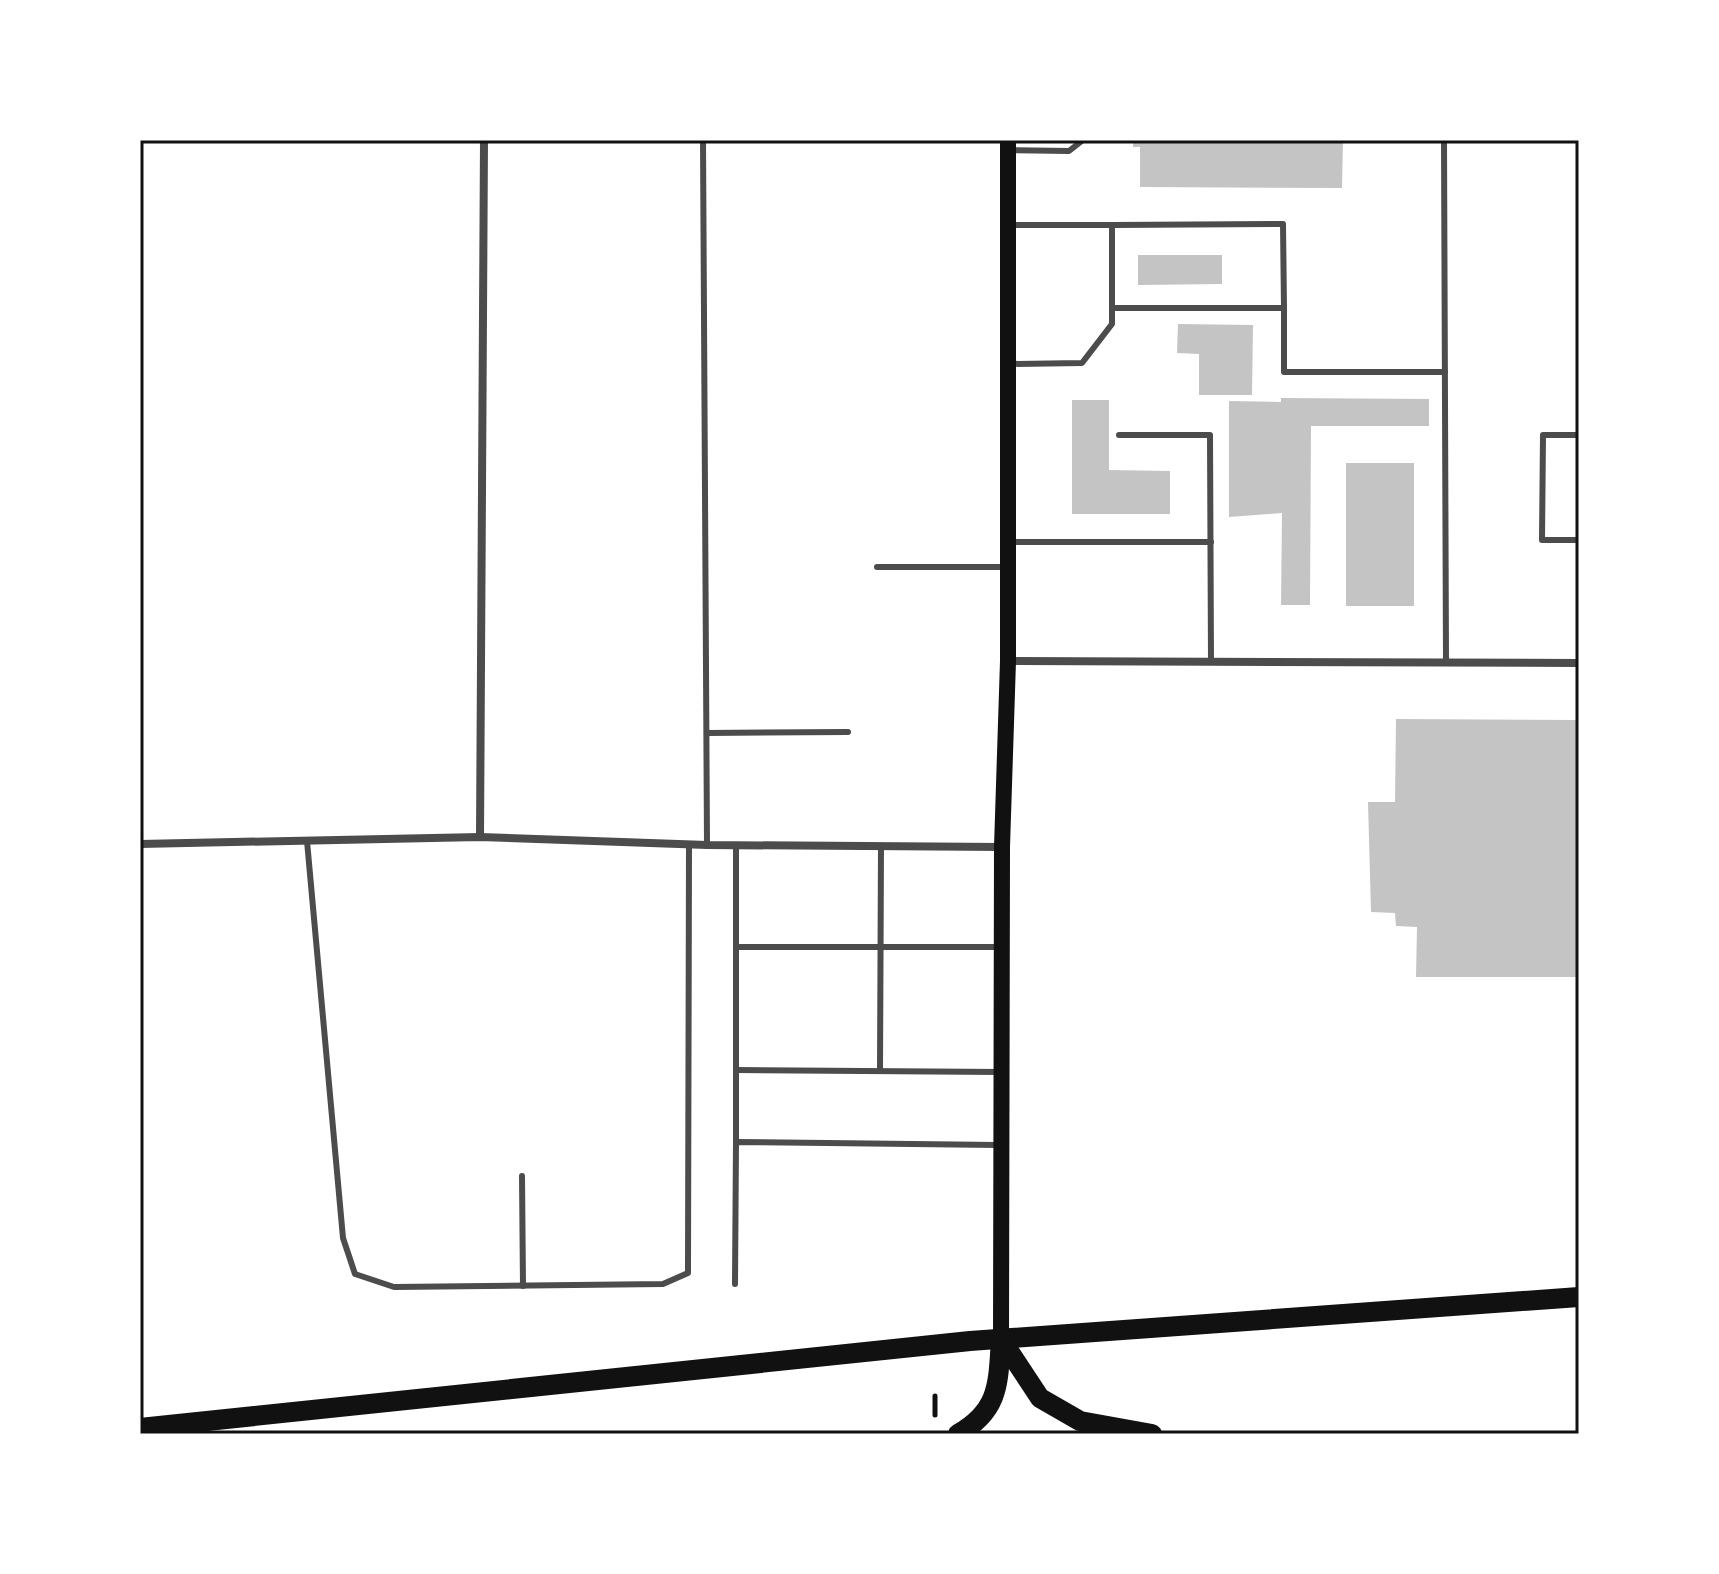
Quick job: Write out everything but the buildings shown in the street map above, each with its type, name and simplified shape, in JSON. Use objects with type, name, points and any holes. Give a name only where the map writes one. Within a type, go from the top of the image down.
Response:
[{"type":"main road","points":[[958,1434],[978,1423],[997,1394],[1001,1339],[1002,847],[1008,661],[1008,145]]},
{"type":"main road","points":[[140,1428],[1001,1339],[1579,1297]]},
{"type":"main road","points":[[1001,1339],[1040,1398],[1080,1421],[1152,1434]]},
{"type":"street","points":[[480,837],[484,140]]},
{"type":"street","points":[[1008,661],[1579,663]]},
{"type":"street","points":[[140,844],[480,837],[689,845],[1002,847]]},
{"type":"lane","points":[[703,140],[707,845]]},
{"type":"lane","points":[[1008,145],[1069,151],[1083,140]]},
{"type":"lane","points":[[1444,140],[1446,663]]},
{"type":"lane","points":[[1008,225],[1283,224],[1284,372],[1445,372]]},
{"type":"lane","points":[[1008,364],[1082,363],[1112,324],[1112,225]]},
{"type":"lane","points":[[1112,308],[1284,308]]},
{"type":"lane","points":[[1119,435],[1210,435],[1211,662]]},
{"type":"lane","points":[[1579,435],[1543,435],[1542,540],[1579,540]]},
{"type":"lane","points":[[1008,542],[1211,542]]},
{"type":"lane","points":[[877,567],[1008,567]]},
{"type":"lane","points":[[707,733],[848,732]]},
{"type":"lane","points":[[307,841],[343,1238],[355,1274],[394,1287],[663,1284],[688,1273],[689,845]]},
{"type":"lane","points":[[735,1284],[736,845]]},
{"type":"lane","points":[[880,1071],[881,846]]},
{"type":"lane","points":[[736,947],[1002,947]]},
{"type":"lane","points":[[736,1070],[1002,1072]]},
{"type":"lane","points":[[736,1142],[1002,1145]]},
{"type":"lane","points":[[522,1176],[523,1286]]},
{"type":"path","points":[[935,1396],[935,1415]]}]
